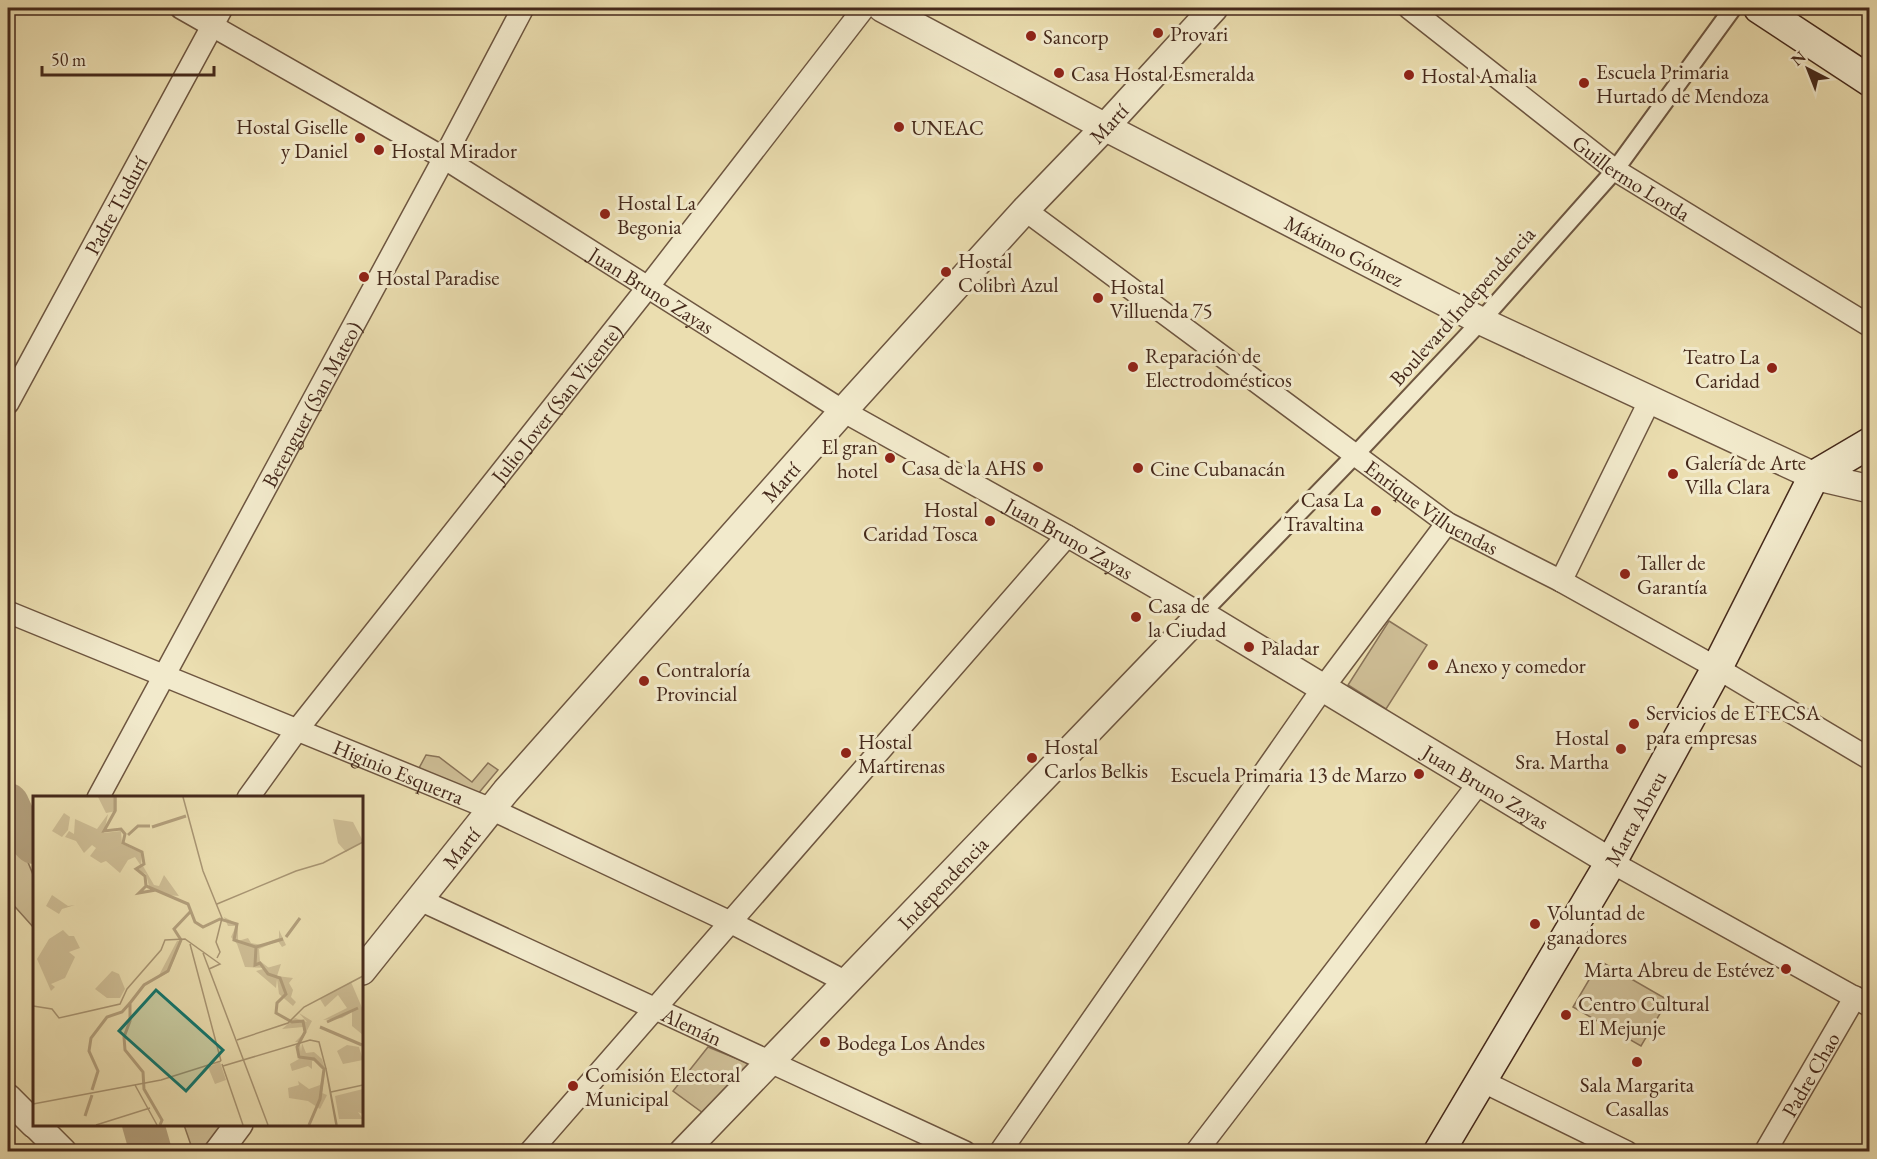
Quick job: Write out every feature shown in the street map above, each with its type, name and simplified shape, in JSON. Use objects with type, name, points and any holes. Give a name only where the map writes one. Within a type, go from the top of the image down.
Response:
[{"type":"main road","points":[[1759,8],[1869,81]]},
{"type":"main road","points":[[1814,476],[1869,443]]},
{"type":"main road","name":"Marta Abreu","points":[[1439,1152],[1611,862],[1717,668],[1814,476]]},
{"type":"street","name":"Juan Bruno Zayas","points":[[181,8],[217,16],[843,411],[1067,536],[1200,614],[1611,862],[1862,1001]]},
{"type":"street","name":"Berenguer (San Mateo)","points":[[99,796],[523,8]]},
{"type":"street","name":"Julio Jover (San Vicente)","points":[[249,796],[297,730],[648,287],[864,8]]},
{"type":"street","name":"Máximo Gómez","points":[[882,8],[1105,127],[1481,321],[1814,476],[1869,489]]},
{"type":"street","name":"Martí","points":[[363,970],[491,809],[843,411],[1025,210],[1214,8]]},
{"type":"street","name":"Guillermo Lorda","points":[[1409,8],[1615,170],[1869,326]]},
{"type":"street","name":"Boulevard Independencia","points":[[1200,614],[1355,455],[1481,321],[1615,170],[1733,8]]},
{"type":"street","name":"Padre Tudurí","points":[[8,403],[217,16]]},
{"type":"street","name":"Enrique Villuendas","points":[[1025,210],[1447,523],[1561,581],[1717,668],[1869,759]]},
{"type":"street","points":[[1561,581],[1650,400]]},
{"type":"street","points":[[1000,1152],[1323,688],[1447,523]]},
{"type":"street","points":[[530,1152],[1067,536]]},
{"type":"street","name":"Higinio Esquerra","points":[[8,612],[491,809],[730,922],[846,982]]},
{"type":"street","name":"Independencia","points":[[683,1152],[1200,614]]},
{"type":"street","points":[[1196,1152],[1479,783]]},
{"type":"street","name":"Alemán","points":[[418,899],[965,1152]]},
{"type":"street","name":"Padre Chao","points":[[1765,1152],[1862,1001]]},
{"type":"street","points":[[1482,1081],[1628,1152]]},
{"type":"street","points":[[20,1115],[63,1152]]},
{"type":"street","points":[[218,1152],[238,1126]]},
{"type":"shaded area","points":[[1389,621],[1427,645],[1386,709],[1348,685]]},
{"type":"shaded area","points":[[426,755],[439,757],[472,782],[488,763],[498,770],[477,795],[418,770]]},
{"type":"shaded area","points":[[8,833],[25,855],[33,875],[33,927],[8,899]]},
{"type":"shaded area","points":[[1600,961],[1668,1000],[1641,1046],[1573,1007]]},
{"type":"shaded area","points":[[708,1047],[750,1064],[703,1113],[673,1091]]},
{"type":"shaded area","points":[[184,1126],[222,1126],[202,1152],[193,1151]]},
{"type":"waterway","points":[[8,804],[18,826],[33,842]]},
{"type":"waterway","points":[[144,1126],[151,1152]]},
{"type":"place","name":"Provari","points":[[1158,33]]},
{"type":"place","name":"Sancorp","points":[[1031,36]]},
{"type":"place","name":"Casa Hostal Esmeralda","points":[[1059,73]]},
{"type":"place","name":"Hostal Amalia","points":[[1409,75]]},
{"type":"place","name":"Escuela Primaria Hurtado de Mendoza","points":[[1584,83]]},
{"type":"place","name":"UNEAC","points":[[899,127]]},
{"type":"place","name":"Hostal Giselle y Daniel","points":[[360,138]]},
{"type":"place","name":"Hostal Mirador","points":[[379,150]]},
{"type":"place","name":"Hostal La Begonia","points":[[605,214]]},
{"type":"place","name":"Hostal Colibrì Azul","points":[[946,272]]},
{"type":"place","name":"Hostal Paradise","points":[[364,277]]},
{"type":"place","name":"Hostal Villuenda 75","points":[[1098,298]]},
{"type":"place","name":"Reparación de Electrodomésticos","points":[[1133,367]]},
{"type":"place","name":"Teatro La Caridad","points":[[1772,368]]},
{"type":"place","name":"El gran hotel","points":[[890,458]]},
{"type":"place","name":"Casa de la AHS","points":[[1038,467]]},
{"type":"place","name":"Cine Cubanacán","points":[[1138,468]]},
{"type":"place","name":"Galería de Arte Villa Clara","points":[[1673,474]]},
{"type":"place","name":"Casa La Travaltina","points":[[1376,511]]},
{"type":"place","name":"Hostal Caridad Tosca","points":[[990,521]]},
{"type":"place","name":"Taller de Garantía","points":[[1625,574]]},
{"type":"place","name":"Casa de la Ciudad","points":[[1136,617]]},
{"type":"place","name":"Paladar","points":[[1249,647]]},
{"type":"place","name":"Anexo y comedor","points":[[1433,665]]},
{"type":"place","name":"Contraloría Provincial","points":[[644,681]]},
{"type":"place","name":"Servicios de ETECSA para empresas","points":[[1634,724]]},
{"type":"place","name":"Hostal Sra. Martha","points":[[1621,749]]},
{"type":"place","name":"Hostal Martirenas","points":[[846,753]]},
{"type":"place","name":"Hostal Carlos Belkis","points":[[1032,758]]},
{"type":"place","name":"Escuela Primaria 13 de Marzo","points":[[1419,774]]},
{"type":"place","name":"Voluntad de ganadores","points":[[1535,924]]},
{"type":"place","name":"Marta Abreu de Estévez","points":[[1786,969]]},
{"type":"place","name":"Centro Cultural El Mejunje","points":[[1566,1015]]},
{"type":"place","name":"Bodega Los Andes","points":[[825,1042]]},
{"type":"place","name":"Sala Margarita Casallas","points":[[1637,1062]]},
{"type":"place","name":"Comisión Electoral Municipal","points":[[573,1086]]}]
